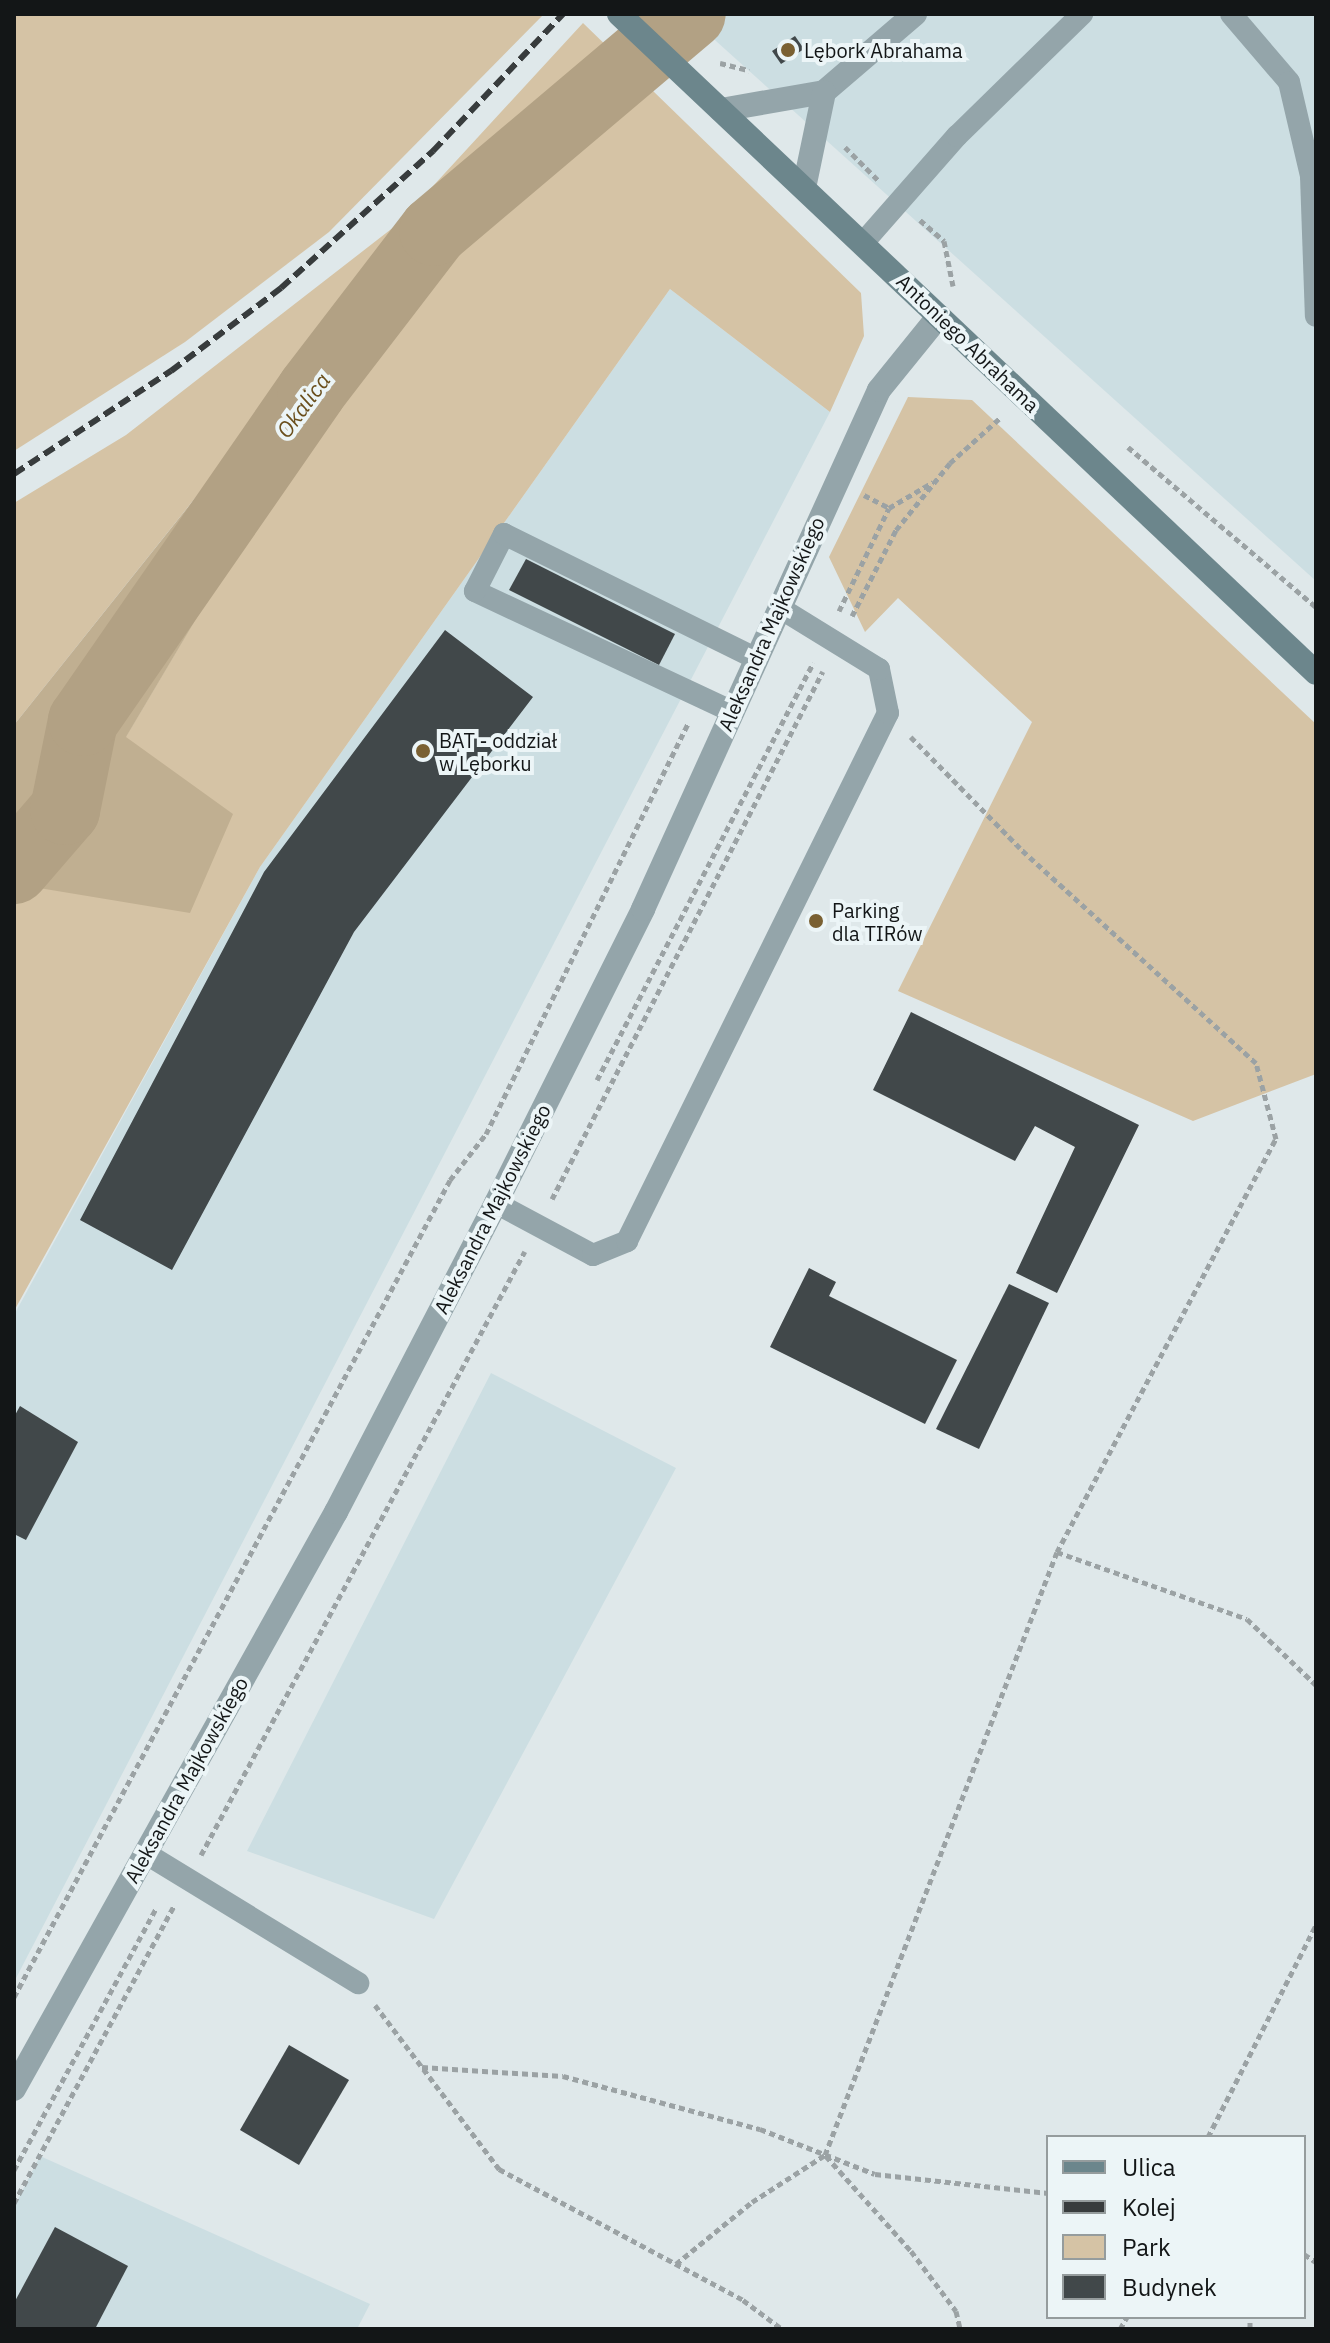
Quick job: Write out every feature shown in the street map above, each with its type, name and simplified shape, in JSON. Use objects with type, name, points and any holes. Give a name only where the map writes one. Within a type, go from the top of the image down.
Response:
[{"type":"main road","name":"Antoniego Abrahama","points":[[619,14],[1316,673]]},
{"type":"street","points":[[721,110],[824,92],[915,14]]},
{"type":"street","points":[[804,188],[824,92]]},
{"type":"street","name":"Aleksandra Majkowskiego","points":[[14,2089],[496,1203],[733,712],[835,481],[879,390],[939,316]]},
{"type":"lane","points":[[862,244],[899,201],[1082,14]]},
{"type":"lane","points":[[1231,14],[1289,82],[1311,176],[1316,316]]},
{"type":"lane","points":[[733,712],[475,591],[504,534],[757,659]]},
{"type":"lane","points":[[496,1203],[593,1255],[627,1241],[888,713],[879,669],[780,608]]},
{"type":"lane","points":[[145,1853],[358,1983]]},
{"type":"path","points":[[899,201],[944,241],[952,285],[963,297]]},
{"type":"path","points":[[14,2203],[538,1226],[896,530],[934,481],[1024,397]]},
{"type":"path","points":[[1114,435],[1316,607]]},
{"type":"path","points":[[835,481],[889,508]]},
{"type":"path","points":[[14,1997],[450,1180],[486,1134],[702,696]]},
{"type":"path","points":[[676,2264],[752,2202],[825,2155],[1057,1552],[1276,1139],[1256,1063],[1020,848],[888,713]]},
{"type":"path","points":[[1057,1552],[1247,1619],[1316,1685]]},
{"type":"path","points":[[1209,2135],[1316,1925]]},
{"type":"path","points":[[358,1983],[499,2169],[676,2264],[782,2329]]},
{"type":"path","points":[[422,2067],[563,2076],[760,2129],[875,2174],[1046,2193]]},
{"type":"path","points":[[825,2155],[911,2251],[956,2311],[960,2329]]},
{"type":"shaded area","points":[[686,14],[1316,14],[1316,581]]},
{"type":"shaded area","points":[[670,289],[830,412],[14,1982],[14,1315],[260,867]]},
{"type":"shaded area","points":[[295,373],[305,435],[126,737],[233,814],[190,913],[33,887],[14,907],[14,725]]},
{"type":"shaded area","points":[[491,1373],[676,1468],[434,1919],[247,1851]]},
{"type":"shaded area","points":[[40,2156],[370,2304],[357,2329],[14,2329],[14,2207]]},
{"type":"green space","points":[[14,14],[544,14],[329,232],[185,342],[14,451]]},
{"type":"green space","points":[[583,23],[861,293],[864,336],[830,412],[670,289],[260,867],[14,1311],[14,907],[32,887],[232,814],[125,738],[304,436],[294,374],[14,725],[14,503],[126,435],[399,223]]},
{"type":"green space","points":[[908,397],[972,400],[1316,724],[1316,1074],[1193,1121],[898,991],[1032,722],[898,598],[865,632],[829,557]]},
{"type":"building","name":"Lębork Abrahama","points":[[795,36],[804,49],[781,64],[772,51]]},
{"type":"building","points":[[526,559],[675,634],[659,665],[509,590]]},
{"type":"building","points":[[445,630],[533,697],[354,932],[172,1270],[80,1220],[264,872]]},
{"type":"building","points":[[911,1012],[1139,1125],[1057,1293],[1016,1273],[1075,1147],[1035,1126],[1015,1161],[873,1090]]},
{"type":"building","points":[[809,1268],[836,1282],[829,1296],[957,1360],[925,1424],[770,1347]]},
{"type":"building","points":[[1009,1284],[1049,1303],[979,1449],[936,1429]]},
{"type":"building","points":[[20,1406],[78,1442],[26,1540],[14,1534],[14,1417]]},
{"type":"building","points":[[289,2045],[349,2080],[299,2165],[240,2130]]},
{"type":"building","points":[[55,2227],[128,2266],[95,2329],[14,2329],[14,2303]]},
{"type":"waterway","name":"Okalica","points":[[14,869],[65,810],[83,721],[312,390],[434,231],[691,14]]},
{"type":"railway","points":[[14,474],[171,371],[281,288],[433,151],[563,14]]},
{"type":"place","name":"Lębork Abrahama","points":[[788,50]]},
{"type":"place","name":"BAT - oddział w Lęborku","points":[[423,751]]},
{"type":"place","name":"Parking dla TIRów","points":[[816,921]]}]
